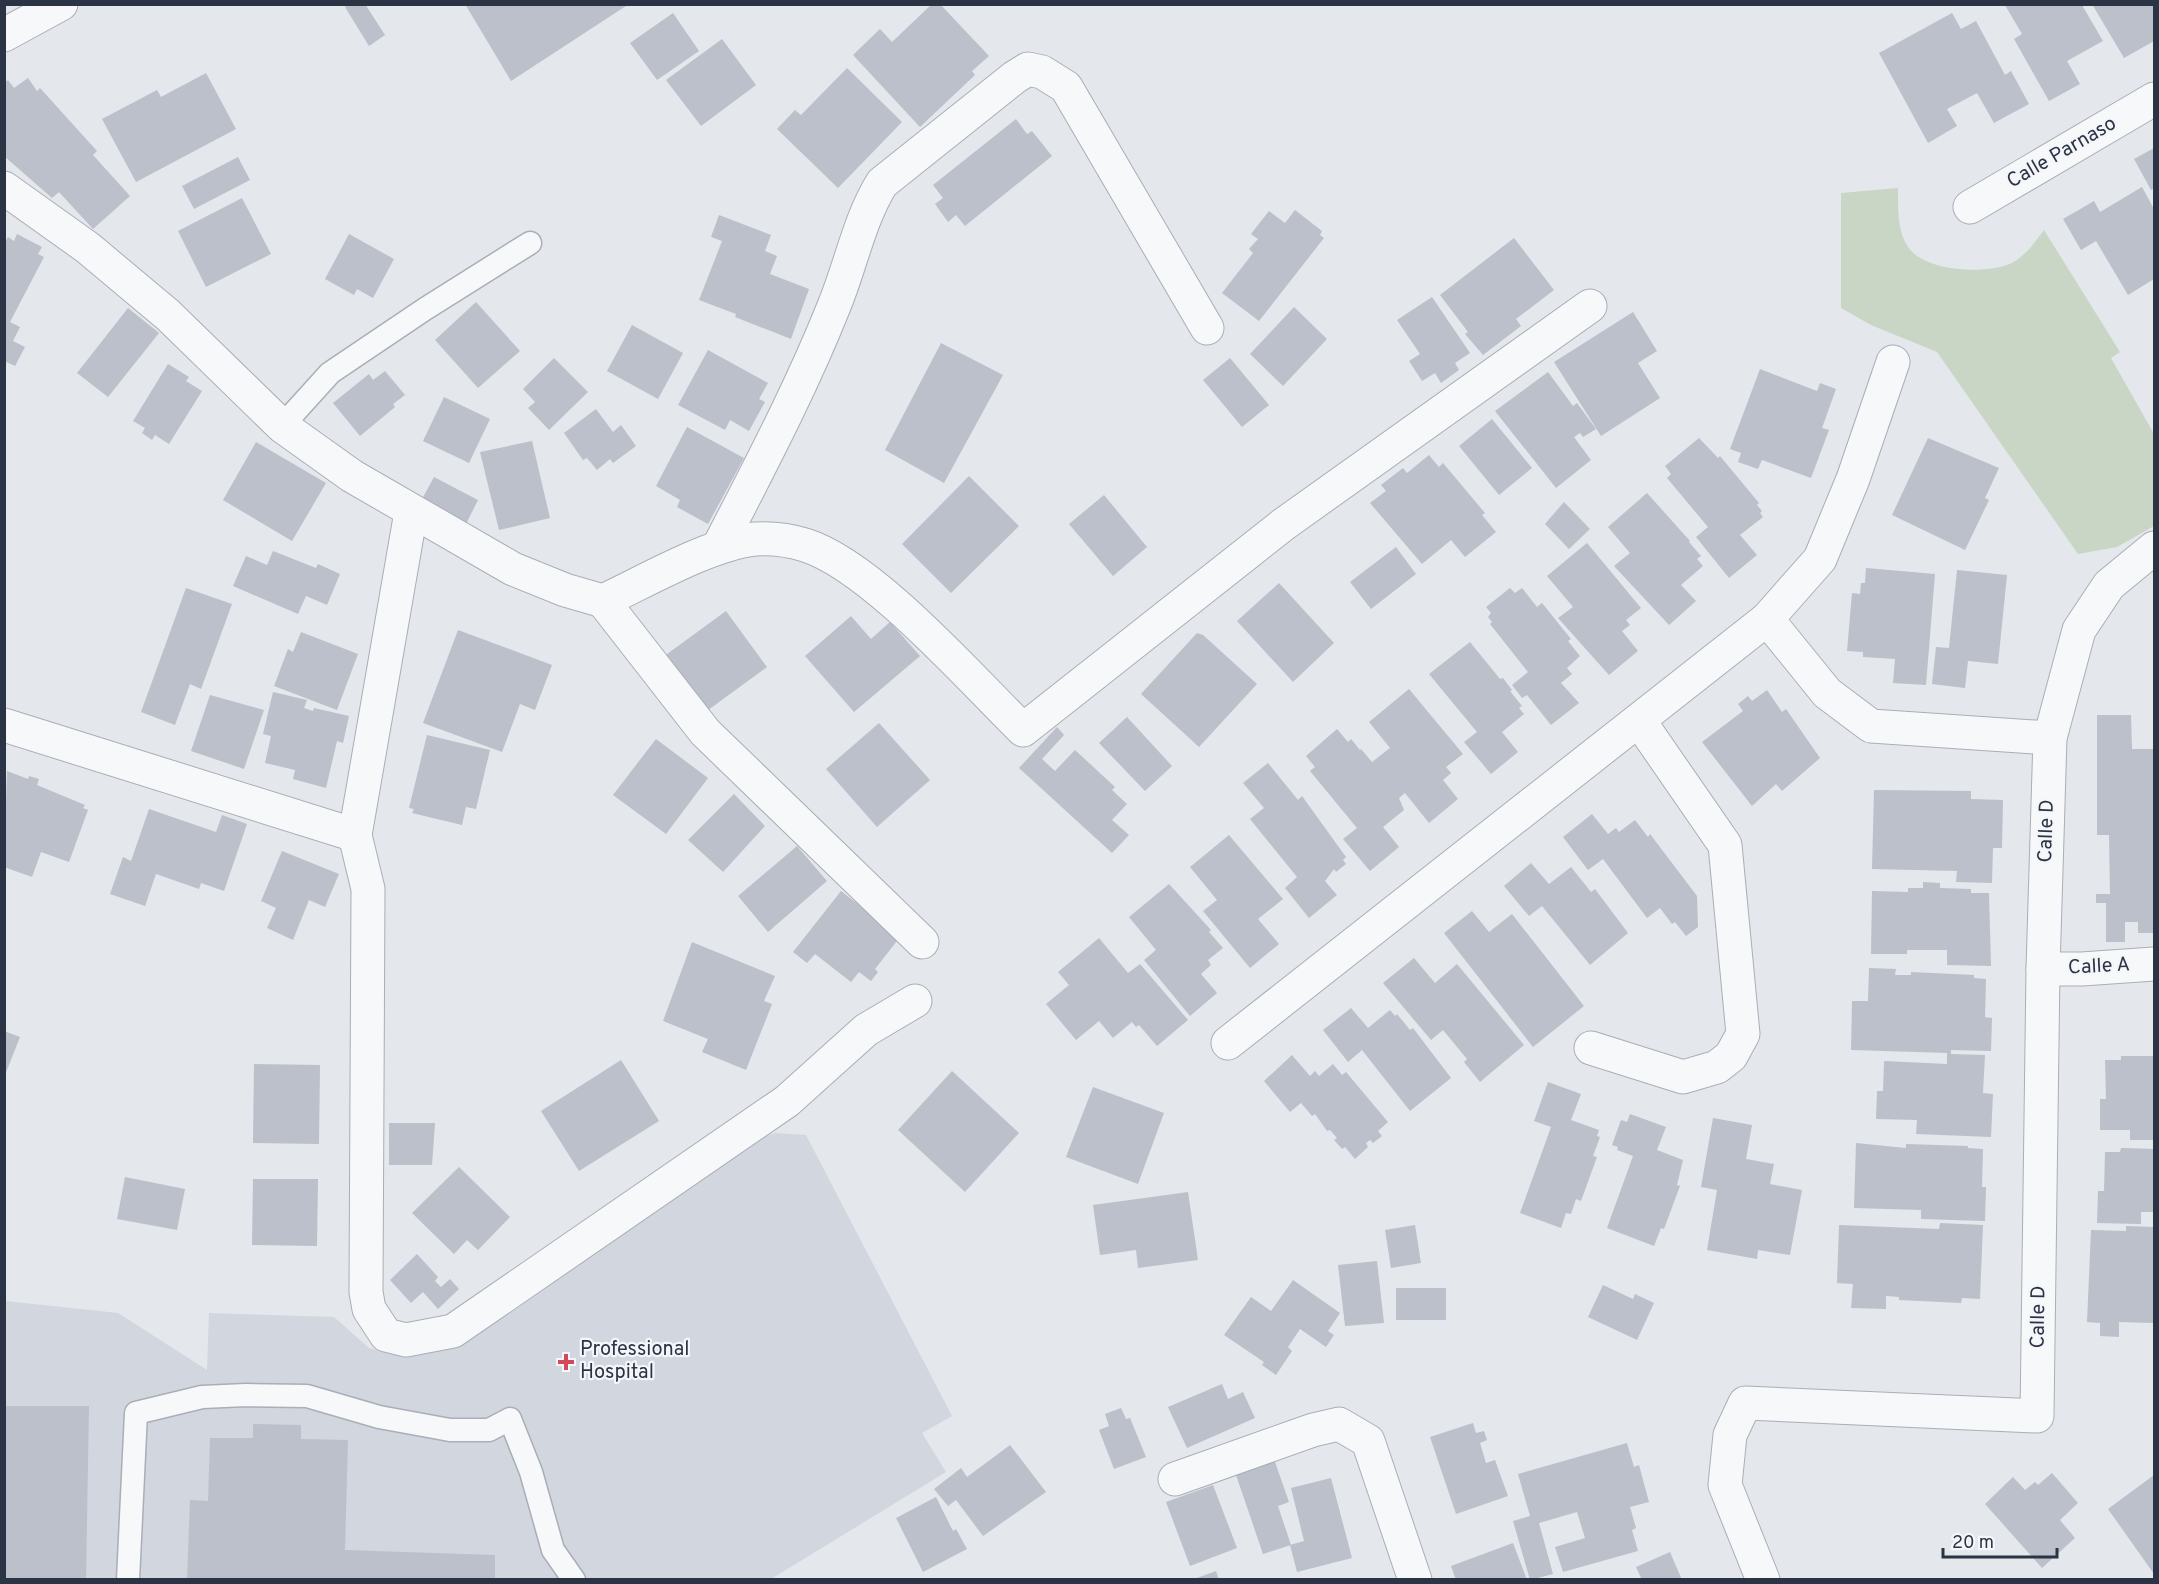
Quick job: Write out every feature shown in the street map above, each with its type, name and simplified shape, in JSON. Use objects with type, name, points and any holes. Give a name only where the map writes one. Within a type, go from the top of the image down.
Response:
[{"type":"street","points":[[4,35],[61,4]]},
{"type":"street","points":[[718,548],[800,385],[835,304],[870,203],[882,183],[1014,76],[1028,69],[1041,72],[1066,87],[1207,328]]},
{"type":"street","name":"Calle Parnaso","points":[[1970,207],[2154,99]]},
{"type":"street","points":[[4,188],[88,248],[168,315],[282,426],[352,476],[513,569],[566,590],[603,601],[705,732],[922,942]]},
{"type":"street","points":[[603,601],[718,548],[754,539],[776,539],[806,545],[845,566],[897,607],[1023,730],[1284,524],[1590,306]]},
{"type":"street","points":[[1228,1043],[1640,722],[1767,619],[1820,559],[1853,479],[1893,362]]},
{"type":"street","points":[[411,512],[355,835],[368,889],[366,1292],[369,1309],[375,1322],[386,1335],[397,1339],[423,1338],[453,1331],[787,1101],[866,1030],[915,1001]]},
{"type":"street","name":"Calle D","points":[[1763,1580],[1725,1485],[1730,1435],[1745,1403],[2037,1416],[2043,969],[2050,738],[2079,630],[2109,585],[2154,548]]},
{"type":"street","points":[[1767,619],[1827,693],[1871,726],[2050,738]]},
{"type":"street","points":[[1591,1048],[1683,1077],[1718,1067],[1731,1056],[1743,1034],[1725,845],[1640,722]]},
{"type":"street","points":[[4,725],[355,835]]},
{"type":"street","name":"Calle A","points":[[2043,969],[2154,964]]},
{"type":"street","points":[[1175,1479],[1313,1430],[1339,1424],[1368,1442],[1415,1580]]},
{"type":"lane","points":[[282,426],[330,373],[425,309],[530,243]]},
{"type":"lane","points":[[128,1580],[136,1413],[202,1397],[246,1395],[307,1396],[379,1417],[450,1430],[489,1430],[510,1419],[531,1472],[553,1550],[574,1580]]},
{"type":"shaded area","name":"Professional Hospital","points":[[775,1133],[806,1135],[952,1416],[922,1433],[946,1472],[771,1579],[5,1580],[5,1301],[118,1313],[207,1370],[209,1313],[334,1317],[369,1348],[386,1352],[761,1138]]},
{"type":"green space","points":[[1898,188],[1899,219],[1904,241],[1916,255],[1928,262],[1957,269],[2001,267],[2017,260],[2034,244],[2044,230],[2120,352],[2111,358],[2154,434],[2154,526],[2117,547],[2078,554],[1937,352],[1871,325],[1841,308],[1841,193]]},
{"type":"building","points":[[349,4],[365,4],[385,35],[369,46],[345,7]]},
{"type":"building","points":[[465,4],[629,4],[511,81]]},
{"type":"building","points":[[932,4],[940,4],[989,56],[972,71],[975,75],[920,127],[853,55],[880,29],[892,42]]},
{"type":"building","points":[[2092,4],[2154,4],[2154,41],[2124,58]]},
{"type":"building","points":[[2005,5],[2082,5],[2103,41],[2067,61],[2080,84],[2049,101],[2014,39],[2022,34]]},
{"type":"building","points":[[673,13],[699,51],[657,80],[630,43]]},
{"type":"building","points":[[1952,13],[1961,29],[1976,21],[2005,75],[2011,71],[2029,104],[1994,123],[1977,93],[1947,109],[1957,126],[1928,143],[1879,53]]},
{"type":"building","points":[[722,39],[756,85],[701,126],[666,80]]},
{"type":"building","points":[[847,68],[902,122],[838,188],[777,129],[795,110],[801,115]]},
{"type":"building","points":[[206,73],[236,129],[136,182],[102,119],[157,90],[161,97]]},
{"type":"building","points":[[28,78],[37,91],[40,88],[97,151],[93,155],[130,196],[93,229],[59,192],[52,198],[4,156],[4,83],[8,80],[14,88]]},
{"type":"building","points":[[1016,119],[1027,134],[1032,131],[1052,156],[965,226],[956,215],[948,222],[935,204],[943,198],[933,185]]},
{"type":"building","points":[[2154,148],[2154,188],[2151,190],[2134,159]]},
{"type":"building","points":[[238,157],[250,180],[194,209],[182,186]]},
{"type":"building","points":[[2142,187],[2154,209],[2154,279],[2128,295],[2096,241],[2081,250],[2063,219],[2094,201],[2100,212]]},
{"type":"building","points":[[242,198],[271,254],[206,287],[178,231]]},
{"type":"building","points":[[1295,210],[1322,231],[1320,235],[1324,238],[1259,321],[1222,293],[1253,253],[1249,249],[1258,239],[1251,234],[1269,211],[1285,223]]},
{"type":"building","points":[[719,215],[771,235],[765,251],[777,256],[770,274],[809,289],[791,339],[699,300],[722,241],[711,237]]},
{"type":"building","points":[[17,234],[42,247],[38,254],[44,257],[10,322],[20,327],[13,341],[25,347],[15,366],[4,361],[4,244],[8,237],[14,241]]},
{"type":"building","points":[[349,234],[394,259],[373,298],[357,289],[354,295],[325,279]]},
{"type":"building","points":[[1514,238],[1554,290],[1516,319],[1521,326],[1483,355],[1465,334],[1468,332],[1440,295]]},
{"type":"building","points":[[1432,297],[1470,353],[1455,363],[1459,370],[1441,383],[1435,373],[1422,381],[1409,361],[1420,354],[1397,320]]},
{"type":"building","points":[[476,302],[520,351],[478,388],[435,340]]},
{"type":"building","points":[[1294,307],[1327,339],[1283,386],[1250,354]]},
{"type":"building","points":[[128,308],[159,333],[108,397],[77,373]]},
{"type":"building","points":[[1633,312],[1657,351],[1638,363],[1660,398],[1601,436],[1554,362]]},
{"type":"building","points":[[632,325],[683,353],[658,399],[607,371]]},
{"type":"building","points":[[941,343],[1003,375],[944,483],[885,450]]},
{"type":"building","points":[[708,350],[768,383],[759,399],[765,402],[749,431],[730,420],[725,430],[678,405]]},
{"type":"building","points":[[554,358],[588,392],[549,430],[528,408],[535,402],[523,389]]},
{"type":"building","points":[[1230,358],[1269,405],[1242,427],[1203,380]]},
{"type":"building","points":[[168,364],[189,377],[186,381],[202,391],[169,444],[155,435],[152,440],[142,433],[145,428],[133,421]]},
{"type":"building","points":[[1760,369],[1817,391],[1820,383],[1836,389],[1822,428],[1829,430],[1811,478],[1762,460],[1758,469],[1738,462],[1741,453],[1730,449]]},
{"type":"building","points":[[385,371],[405,395],[393,404],[395,407],[360,436],[333,403],[369,374],[373,380]]},
{"type":"building","points":[[1548,372],[1573,406],[1577,403],[1596,429],[1583,437],[1580,433],[1574,437],[1591,460],[1556,488],[1495,411]]},
{"type":"building","points":[[444,397],[490,419],[469,463],[423,441]]},
{"type":"building","points":[[596,409],[613,432],[621,425],[636,446],[613,463],[610,459],[597,470],[587,458],[583,460],[564,433]]},
{"type":"building","points":[[1492,419],[1532,468],[1499,495],[1459,446]]},
{"type":"building","points":[[687,427],[744,458],[708,524],[677,507],[680,500],[656,486]]},
{"type":"building","points":[[1699,438],[1718,458],[1720,456],[1759,503],[1757,505],[1762,511],[1760,513],[1763,517],[1740,535],[1757,555],[1729,578],[1696,537],[1708,527],[1667,478],[1671,474],[1665,466]]},
{"type":"building","points":[[1928,438],[1999,468],[1985,498],[1989,500],[1965,550],[1892,515]]},
{"type":"building","points":[[532,441],[550,518],[499,530],[480,452]]},
{"type":"building","points":[[256,442],[326,483],[292,541],[223,500]]},
{"type":"building","points":[[1429,455],[1439,467],[1443,463],[1485,513],[1482,515],[1496,532],[1465,557],[1451,540],[1422,564],[1370,503],[1386,491],[1381,485],[1403,468],[1407,473]]},
{"type":"building","points":[[969,476],[1019,526],[951,593],[902,544]]},
{"type":"building","points":[[434,477],[478,500],[466,524],[421,501]]},
{"type":"building","points":[[1647,493],[1690,541],[1701,556],[1697,559],[1703,566],[1681,585],[1696,601],[1669,625],[1614,566],[1630,553],[1608,527]]},
{"type":"building","points":[[1104,495],[1147,547],[1113,576],[1069,524]]},
{"type":"building","points":[[1564,502],[1590,529],[1569,549],[1545,524]]},
{"type":"building","points":[[1587,543],[1641,608],[1626,620],[1630,625],[1622,631],[1638,651],[1609,675],[1558,618],[1573,607],[1547,576]]},
{"type":"building","points":[[1396,547],[1416,574],[1371,609],[1350,582]]},
{"type":"building","points":[[273,551],[316,568],[318,564],[340,574],[327,605],[306,596],[298,614],[233,586],[246,556],[267,565]]},
{"type":"building","points":[[1866,568],[1935,574],[1926,685],[1893,683],[1895,659],[1863,657],[1863,652],[1847,651],[1852,593],[1860,594],[1861,583],[1865,583]]},
{"type":"building","points":[[1957,570],[2007,575],[1998,664],[1968,661],[1965,688],[1932,684],[1936,647],[1949,648]]},
{"type":"building","points":[[1279,583],[1334,643],[1293,682],[1237,621]]},
{"type":"building","points":[[186,588],[232,604],[201,689],[190,684],[175,725],[141,712]]},
{"type":"building","points":[[1510,588],[1515,593],[1522,588],[1537,607],[1542,603],[1571,639],[1568,641],[1580,656],[1567,668],[1572,674],[1561,683],[1579,703],[1551,725],[1527,695],[1522,698],[1512,685],[1528,672],[1490,624],[1492,622],[1488,617],[1491,613],[1486,607]]},
{"type":"building","points":[[726,611],[767,667],[704,713],[663,657]]},
{"type":"building","points":[[851,616],[871,639],[890,622],[920,656],[854,712],[805,656]]},
{"type":"building","points":[[458,630],[552,665],[535,710],[520,704],[502,752],[423,723]]},
{"type":"building","points":[[301,632],[358,654],[337,710],[274,686],[288,649],[293,652]]},
{"type":"building","points":[[1197,633],[1203,635],[1257,684],[1199,747],[1141,694]]},
{"type":"building","points":[[1470,642],[1512,690],[1510,691],[1522,706],[1519,708],[1524,714],[1502,732],[1518,752],[1491,774],[1464,742],[1477,732],[1429,674]]},
{"type":"building","points":[[1409,689],[1463,754],[1446,767],[1451,773],[1443,780],[1458,799],[1429,823],[1405,793],[1399,798],[1404,810],[1383,827],[1399,847],[1370,871],[1343,839],[1357,828],[1310,771],[1315,767],[1306,756],[1337,729],[1348,742],[1351,739],[1372,762],[1390,748],[1369,722]]},
{"type":"building","points":[[1767,690],[1782,712],[1786,709],[1820,758],[1782,791],[1776,784],[1752,806],[1702,742],[1743,711],[1738,704],[1748,696],[1752,701]]},
{"type":"building","points":[[273,692],[307,700],[304,708],[313,711],[314,708],[349,716],[343,743],[337,741],[326,788],[293,779],[295,770],[265,763],[271,736],[263,734]]},
{"type":"building","points":[[210,695],[264,710],[244,769],[191,751]]},
{"type":"building","points":[[2097,715],[2131,715],[2132,749],[2154,749],[2154,933],[2138,933],[2138,922],[2125,922],[2125,942],[2106,942],[2106,903],[2096,903],[2096,894],[2110,894],[2109,835],[2097,835]]},
{"type":"building","points":[[1127,717],[1172,766],[1145,791],[1099,743]]},
{"type":"building","points":[[879,723],[930,780],[877,827],[826,769]]},
{"type":"building","points":[[1057,727],[1064,735],[1042,759],[1055,771],[1075,750],[1115,787],[1112,790],[1127,804],[1112,820],[1129,835],[1112,853],[1019,768]]},
{"type":"building","points":[[427,735],[490,750],[476,809],[466,807],[462,825],[412,813],[414,809],[409,808]]},
{"type":"building","points":[[656,739],[708,778],[666,834],[613,795]]},
{"type":"building","points":[[1268,763],[1298,800],[1302,796],[1346,857],[1343,860],[1346,864],[1336,872],[1334,869],[1325,881],[1337,895],[1309,918],[1285,888],[1297,877],[1250,819],[1264,808],[1243,783]]},
{"type":"building","points":[[7,771],[28,779],[29,776],[39,779],[37,785],[85,805],[83,808],[88,810],[69,862],[41,852],[32,877],[4,867]]},
{"type":"building","points":[[1874,790],[1971,791],[1971,799],[2003,800],[2002,848],[1993,848],[1992,883],[1956,882],[1957,871],[1872,869]]},
{"type":"building","points":[[734,794],[765,826],[723,872],[688,840]]},
{"type":"building","points":[[149,809],[216,832],[222,815],[247,824],[224,891],[201,883],[199,889],[156,874],[145,906],[110,894],[123,857],[131,861]]},
{"type":"building","points":[[1592,814],[1608,834],[1616,828],[1619,832],[1635,820],[1648,837],[1650,834],[1697,896],[1698,927],[1686,936],[1675,922],[1672,924],[1660,908],[1647,918],[1603,859],[1588,870],[1563,837]]},
{"type":"building","points":[[1229,835],[1283,899],[1258,919],[1279,944],[1250,968],[1203,911],[1217,900],[1190,867]]},
{"type":"building","points":[[797,846],[827,881],[768,932],[738,896]]},
{"type":"building","points":[[282,851],[339,874],[325,907],[309,900],[293,940],[267,928],[276,908],[261,901]]},
{"type":"building","points":[[1531,863],[1549,884],[1571,867],[1591,892],[1595,889],[1628,933],[1590,965],[1542,906],[1529,916],[1504,886]]},
{"type":"building","points":[[1923,882],[1940,883],[1940,888],[1971,889],[1971,893],[1989,893],[1991,966],[1947,965],[1947,950],[1907,950],[1907,954],[1871,954],[1872,891],[1908,892],[1908,888],[1923,888]]},
{"type":"building","points":[[1169,884],[1211,930],[1209,932],[1223,948],[1208,960],[1211,965],[1201,974],[1217,993],[1190,1016],[1144,960],[1156,950],[1129,917]]},
{"type":"building","points":[[841,891],[900,937],[875,969],[878,972],[871,981],[859,972],[851,982],[815,954],[807,963],[793,952]]},
{"type":"building","points":[[1472,911],[1489,932],[1512,914],[1584,1006],[1533,1047],[1444,933]]},
{"type":"building","points":[[1099,938],[1128,973],[1140,964],[1188,1020],[1157,1046],[1139,1025],[1136,1027],[1132,1022],[1113,1038],[1099,1021],[1076,1040],[1046,1004],[1069,985],[1058,972]]},
{"type":"building","points":[[692,942],[775,976],[764,1001],[772,1004],[746,1070],[702,1052],[708,1039],[663,1021]]},
{"type":"building","points":[[1414,958],[1435,983],[1457,964],[1524,1045],[1480,1082],[1464,1062],[1467,1059],[1443,1030],[1431,1040],[1383,983]]},
{"type":"building","points":[[1869,968],[1896,969],[1895,975],[1911,975],[1911,972],[1974,975],[1974,978],[1986,979],[1985,1017],[1992,1018],[1991,1051],[1951,1050],[1951,1054],[1985,1055],[1983,1093],[1993,1094],[1991,1137],[1916,1134],[1917,1120],[1876,1119],[1877,1091],[1883,1091],[1884,1061],[1947,1064],[1947,1053],[1851,1050],[1852,1001],[1868,1001]]},
{"type":"building","points":[[1351,1008],[1368,1028],[1390,1010],[1395,1016],[1397,1014],[1410,1030],[1413,1028],[1451,1078],[1410,1111],[1362,1050],[1348,1062],[1323,1030]]},
{"type":"building","points":[[4,1031],[20,1037],[5,1075],[4,1075]]},
{"type":"building","points":[[1292,1055],[1310,1076],[1315,1071],[1319,1076],[1333,1064],[1342,1075],[1346,1072],[1388,1122],[1378,1131],[1382,1136],[1373,1143],[1370,1140],[1366,1143],[1368,1147],[1355,1159],[1345,1147],[1342,1149],[1334,1140],[1337,1138],[1330,1130],[1327,1131],[1315,1114],[1312,1116],[1301,1103],[1290,1112],[1264,1081]]},
{"type":"building","points":[[2121,1056],[2154,1056],[2154,1140],[2130,1140],[2130,1130],[2100,1130],[2100,1099],[2106,1099],[2105,1060],[2121,1060]]},
{"type":"building","points":[[621,1060],[659,1121],[579,1171],[541,1111]]},
{"type":"building","points":[[254,1064],[320,1065],[319,1144],[253,1143]]},
{"type":"building","points":[[952,1071],[1019,1133],[965,1192],[898,1130]]},
{"type":"building","points":[[1548,1082],[1581,1094],[1571,1120],[1599,1130],[1597,1136],[1600,1137],[1593,1156],[1597,1157],[1581,1201],[1576,1199],[1571,1214],[1566,1213],[1561,1228],[1520,1213],[1551,1127],[1534,1121]]},
{"type":"building","points":[[1093,1087],[1164,1113],[1138,1184],[1066,1157]]},
{"type":"building","points":[[1630,1114],[1666,1127],[1657,1150],[1683,1160],[1677,1185],[1680,1186],[1664,1229],[1661,1228],[1654,1246],[1607,1228],[1633,1156],[1617,1150],[1618,1147],[1612,1145],[1621,1120],[1627,1122]]},
{"type":"building","points":[[1713,1118],[1752,1125],[1746,1159],[1774,1164],[1770,1184],[1802,1190],[1790,1255],[1758,1250],[1757,1259],[1707,1250],[1717,1190],[1701,1187]]},
{"type":"building","points":[[389,1123],[435,1123],[432,1165],[389,1165]]},
{"type":"building","points":[[1856,1143],[1906,1148],[1906,1144],[1968,1146],[1968,1148],[1983,1149],[1982,1187],[1986,1187],[1985,1221],[1921,1219],[1921,1210],[1854,1208]]},
{"type":"building","points":[[2121,1148],[2154,1149],[2154,1212],[2141,1212],[2141,1224],[2097,1223],[2098,1191],[2104,1191],[2105,1152],[2120,1152]]},
{"type":"building","points":[[459,1167],[510,1217],[478,1250],[467,1240],[454,1254],[412,1213]]},
{"type":"building","points":[[125,1177],[185,1189],[177,1230],[117,1219]]},
{"type":"building","points":[[253,1179],[318,1179],[317,1246],[252,1245]]},
{"type":"building","points":[[1188,1192],[1198,1260],[1138,1268],[1136,1250],[1100,1255],[1093,1205]]},
{"type":"building","points":[[1940,1223],[1983,1225],[1980,1299],[1962,1298],[1961,1303],[1899,1300],[1899,1297],[1886,1296],[1886,1309],[1851,1308],[1853,1284],[1837,1283],[1839,1225],[1939,1229]]},
{"type":"building","points":[[1415,1225],[1421,1263],[1391,1268],[1385,1230]]},
{"type":"building","points":[[2126,1226],[2154,1227],[2154,1323],[2119,1322],[2119,1337],[2100,1336],[2100,1323],[2087,1322],[2091,1230],[2126,1231]]},
{"type":"building","points":[[417,1254],[438,1277],[435,1281],[441,1287],[450,1279],[459,1289],[438,1309],[423,1292],[411,1303],[390,1280]]},
{"type":"building","points":[[1377,1261],[1384,1323],[1345,1326],[1338,1265]]},
{"type":"building","points":[[1293,1280],[1340,1313],[1328,1331],[1334,1335],[1326,1347],[1300,1329],[1288,1347],[1292,1351],[1276,1375],[1262,1365],[1264,1362],[1224,1335],[1251,1297],[1271,1311]]},
{"type":"building","points":[[1603,1285],[1633,1299],[1635,1294],[1654,1303],[1637,1340],[1588,1317]]},
{"type":"building","points":[[1396,1288],[1446,1288],[1446,1320],[1396,1320]]},
{"type":"building","points":[[1222,1384],[1228,1399],[1243,1392],[1255,1418],[1187,1448],[1168,1407]]},
{"type":"building","points":[[4,1406],[89,1406],[86,1580],[4,1580]]},
{"type":"building","points":[[1121,1408],[1126,1419],[1130,1418],[1146,1457],[1114,1469],[1099,1430],[1109,1426],[1105,1414]]},
{"type":"building","points":[[1473,1423],[1476,1433],[1484,1431],[1487,1440],[1480,1443],[1486,1463],[1495,1460],[1508,1496],[1456,1514],[1430,1437]]},
{"type":"building","points":[[253,1424],[301,1425],[301,1439],[348,1440],[345,1550],[495,1555],[495,1580],[187,1580],[190,1500],[208,1501],[210,1438],[253,1438]]},
{"type":"building","points":[[1627,1443],[1634,1467],[1639,1465],[1649,1502],[1630,1507],[1636,1528],[1632,1530],[1638,1551],[1563,1572],[1555,1547],[1585,1538],[1577,1512],[1539,1523],[1553,1574],[1530,1580],[1513,1521],[1530,1516],[1518,1474]]},
{"type":"building","points":[[1010,1445],[1046,1492],[983,1536],[956,1500],[948,1506],[934,1489],[961,1468],[967,1477]]},
{"type":"building","points":[[1274,1459],[1289,1502],[1278,1506],[1291,1545],[1263,1554],[1235,1472]]},
{"type":"building","points":[[2052,1473],[2078,1503],[2060,1520],[2075,1538],[2042,1568],[1985,1504],[2013,1477],[2025,1490],[2035,1482],[2038,1485]]},
{"type":"building","points":[[2154,1475],[2154,1574],[2108,1509]]},
{"type":"building","points":[[1331,1478],[1352,1558],[1297,1572],[1290,1545],[1304,1541],[1291,1488]]},
{"type":"building","points":[[1213,1485],[1237,1548],[1190,1566],[1166,1502]]},
{"type":"building","points":[[936,1497],[953,1531],[956,1529],[967,1549],[923,1572],[896,1518]]},
{"type":"building","points":[[1513,1543],[1527,1580],[1456,1580],[1451,1566]]},
{"type":"building","points":[[1670,1552],[1682,1580],[1642,1580],[1636,1567]]},
{"type":"building","points":[[1216,1571],[1219,1580],[1194,1580],[1194,1579]]},
{"type":"place","name":"Professional Hospital","points":[[566,1362]]}]
